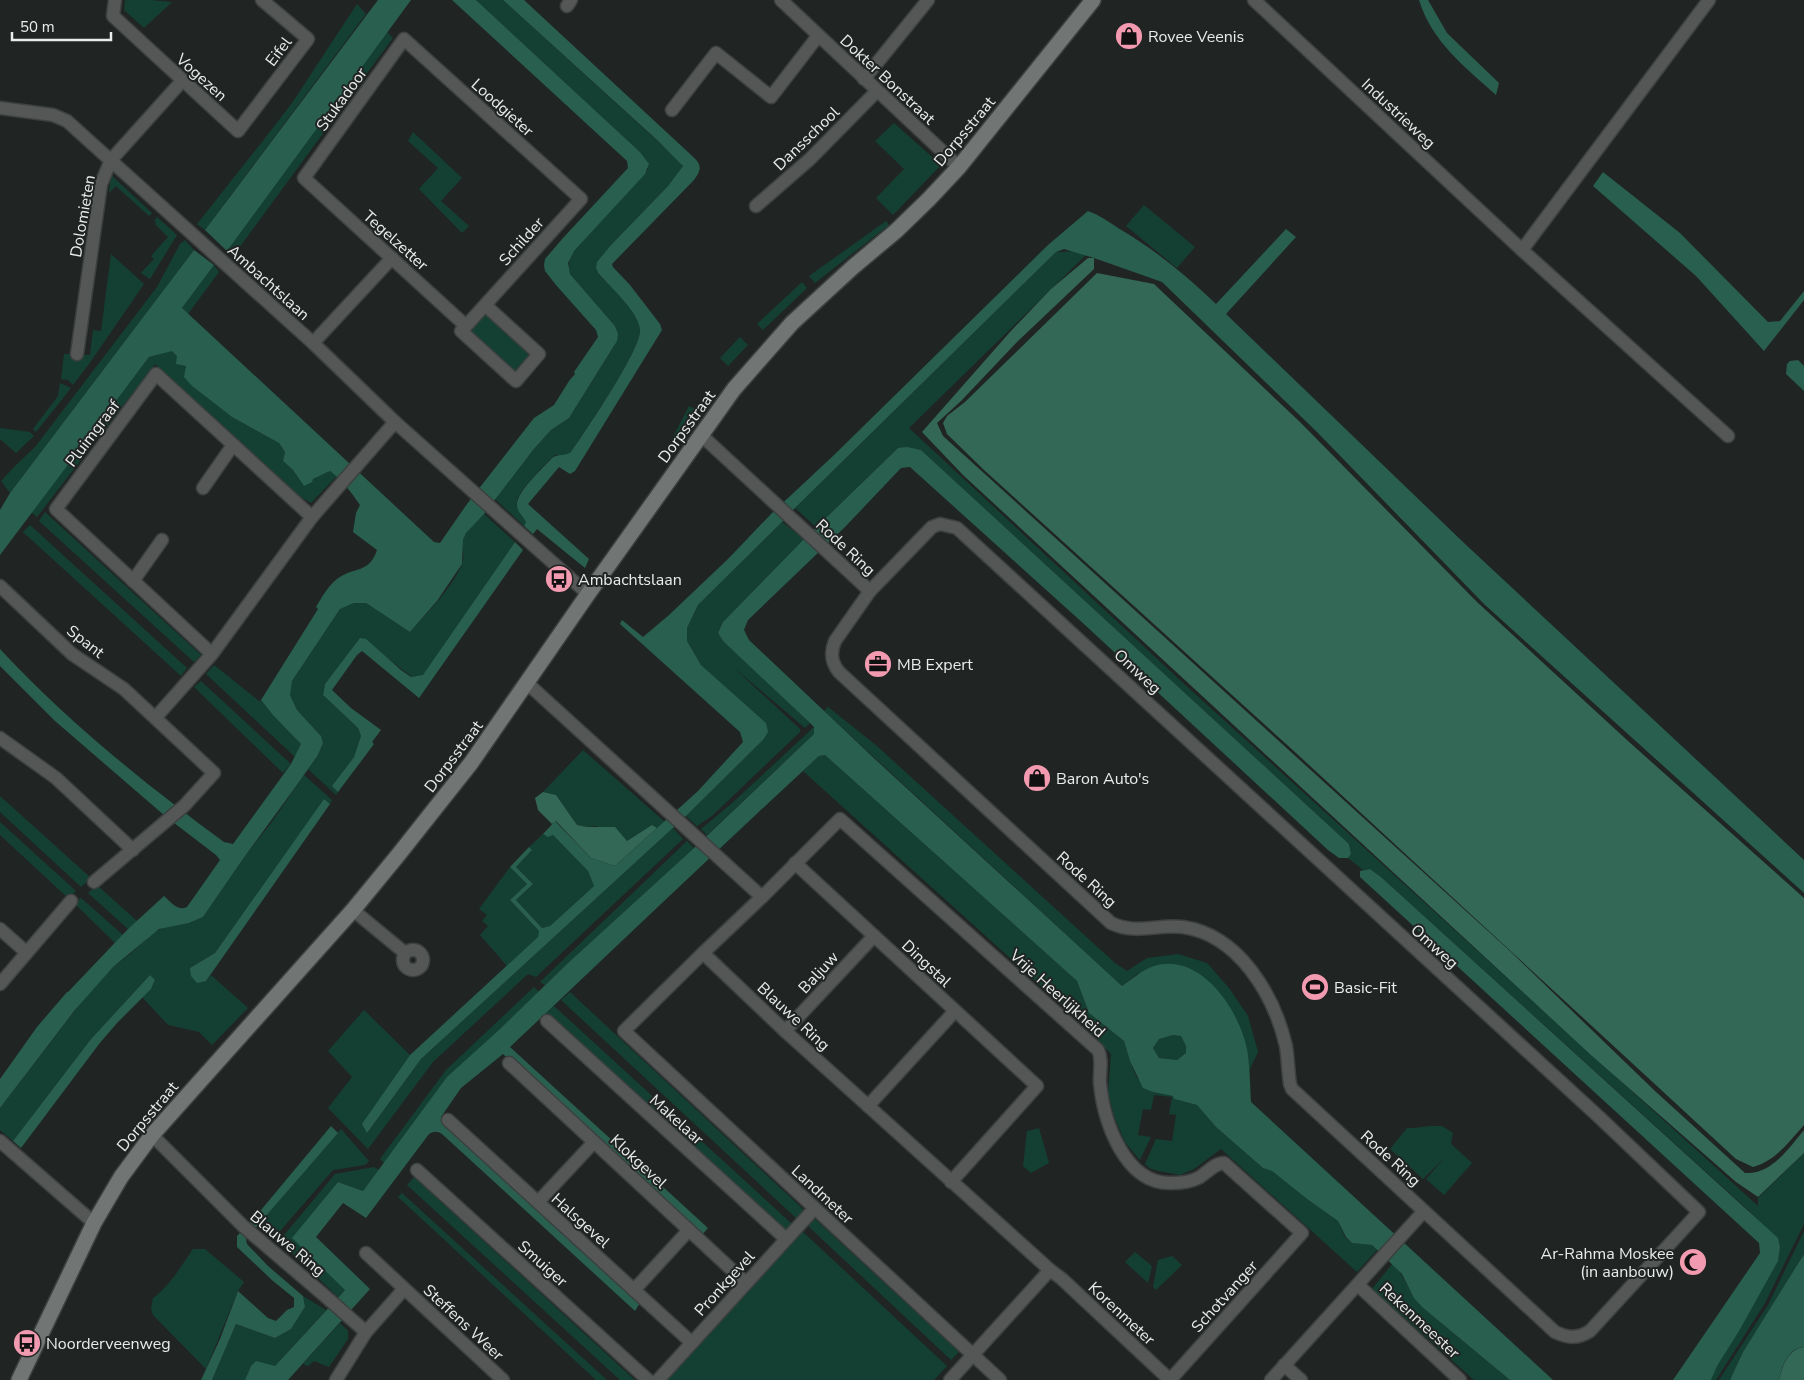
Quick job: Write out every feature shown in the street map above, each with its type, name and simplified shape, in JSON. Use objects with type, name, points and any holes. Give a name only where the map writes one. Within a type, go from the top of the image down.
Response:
[{"type":"street","name":"Vogezen","points":[[115,0],[112,16],[238,131]]},
{"type":"street","name":"Eifel","points":[[238,131],[308,39],[262,0]]},
{"type":"street","name":"Dokter Bonstraat","points":[[781,0],[959,167]]},
{"type":"street","points":[[864,79],[928,0]]},
{"type":"street","name":"Dorpsstraat","points":[[19,1380],[94,1223],[121,1176],[152,1135],[352,910],[471,763],[700,434],[734,389],[792,323],[847,272],[896,231],[959,167],[1093,0]]},
{"type":"street","name":"Industrieweg","points":[[1254,0],[1522,250],[1728,436]]},
{"type":"street","points":[[1522,250],[1709,0]]},
{"type":"street","name":"Dokter Bonstraat","points":[[672,110],[716,53],[771,97],[818,36]]},
{"type":"street","name":"Stukadoor","points":[[304,178],[404,39]]},
{"type":"street","name":"Loodgieter","points":[[404,39],[581,199]]},
{"type":"street","name":"Dolomieten","points":[[77,354],[101,184],[111,160],[182,81]]},
{"type":"street","name":"Dansschool","points":[[756,206],[810,159],[877,91]]},
{"type":"street","name":"Ambachtslaan","points":[[0,108],[53,115],[67,121],[313,343],[396,422],[588,594]]},
{"type":"street","name":"Tegelzetter","points":[[304,178],[466,326],[461,331],[516,381],[539,354],[485,305]]},
{"type":"street","name":"Schilder","points":[[485,305],[581,199]]},
{"type":"street","points":[[313,343],[392,258]]},
{"type":"street","points":[[466,326],[485,305]]},
{"type":"street","name":"Pluimgraaf","points":[[212,654],[56,510],[156,374],[312,516]]},
{"type":"street","points":[[156,717],[212,654],[312,516],[396,422]]},
{"type":"street","name":"Rode Ring","points":[[700,434],[870,591],[832,648],[832,660],[839,672],[1111,923],[1132,930],[1176,926],[1195,930],[1218,940],[1235,954],[1260,983],[1275,1014],[1286,1048],[1292,1089],[1424,1211],[1271,1380]]},
{"type":"street","points":[[203,488],[233,445]]},
{"type":"street","name":"Omweg","points":[[870,591],[932,527],[940,524],[957,528],[1592,1111],[1698,1212],[1590,1331],[1582,1336],[1572,1338],[1555,1332],[1424,1211]]},
{"type":"street","points":[[133,581],[162,540]]},
{"type":"street","name":"Spant","points":[[0,586],[72,654],[124,689],[214,773],[184,806],[94,882]]},
{"type":"street","points":[[527,683],[762,897]]},
{"type":"street","points":[[0,738],[56,778],[133,850]]},
{"type":"street","name":"Vrije Heerlijkheid","points":[[795,863],[840,819],[1061,1019],[1098,1050],[1101,1096],[1109,1123],[1122,1152],[1138,1172],[1156,1181],[1170,1183],[1185,1182],[1197,1178],[1216,1164],[1224,1163],[1302,1233]]},
{"type":"street","points":[[703,953],[795,863]]},
{"type":"street","name":"Dingstal","points":[[795,863],[1037,1086],[951,1182]]},
{"type":"street","points":[[0,984],[71,901]]},
{"type":"street","points":[[352,910],[405,953]]},
{"type":"street","points":[[0,929],[26,952]]},
{"type":"street","name":"Baljuw","points":[[785,1031],[874,936]]},
{"type":"street","name":"Blauwe Ring","points":[[703,953],[785,1031],[1050,1270]]},
{"type":"street","name":"Landmeter","points":[[703,953],[624,1031],[1000,1380]]},
{"type":"street","points":[[868,1106],[955,1011]]},
{"type":"street","name":"Makelaar","points":[[547,1022],[786,1239]]},
{"type":"street","name":"Klokgevel","points":[[509,1063],[746,1283]]},
{"type":"street","name":"Halsgevel","points":[[448,1120],[692,1343]]},
{"type":"street","name":"Blauwe Ring","points":[[152,1135],[243,1226],[366,1332]]},
{"type":"street","points":[[0,1141],[94,1223]]},
{"type":"street","points":[[538,1202],[594,1142]]},
{"type":"street","name":"Smuiger","points":[[417,1170],[648,1380]]},
{"type":"street","name":"Pronkgevel","points":[[658,1380],[814,1209]]},
{"type":"street","points":[[634,1290],[689,1230]]},
{"type":"street","name":"Schotvanger","points":[[1170,1380],[1302,1233]]},
{"type":"street","name":"Steffens Weer","points":[[366,1253],[503,1380]]},
{"type":"street","points":[[950,1380],[1050,1270]]},
{"type":"street","name":"Korenmeter","points":[[1050,1270],[1170,1380]]},
{"type":"street","name":"Rekenmeester","points":[[1358,1285],[1460,1380]]},
{"type":"street","name":"Steffens Weer","points":[[366,1332],[404,1289]]},
{"type":"street","points":[[336,1380],[366,1332]]},
{"type":"street","points":[[1284,1365],[1301,1380]]},
{"type":"shaded area","points":[[125,0],[172,2],[144,28],[124,10]]},
{"type":"shaded area","points":[[378,0],[411,0],[227,251],[205,230]]},
{"type":"shaded area","points":[[452,0],[476,0],[640,152],[649,164],[645,174],[574,251],[568,263],[570,274],[615,326],[618,334],[617,341],[569,418],[551,430],[533,450],[484,514],[466,533],[463,540],[462,564],[437,601],[410,632],[366,603],[354,603],[340,609],[292,681],[290,695],[297,710],[321,736],[323,743],[318,755],[203,917],[189,923],[159,929],[113,967],[75,1010],[0,1108],[0,1079],[37,1027],[67,992],[128,929],[164,896],[178,907],[187,907],[220,860],[165,816],[55,721],[0,666],[0,649],[52,701],[108,751],[165,798],[224,842],[233,844],[291,764],[301,744],[261,700],[318,609],[316,607],[328,588],[337,579],[370,563],[377,550],[353,532],[356,513],[360,505],[339,479],[330,471],[313,479],[312,482],[304,486],[293,470],[283,461],[285,452],[279,443],[232,417],[192,386],[184,377],[186,366],[176,364],[177,356],[172,351],[149,357],[0,555],[0,510],[10,493],[194,250],[214,265],[182,308],[434,542],[440,543],[467,504],[534,418],[554,405],[598,337],[596,330],[545,271],[544,265],[545,259],[563,238],[628,168],[627,161]]},
{"type":"shaded area","points":[[476,0],[503,0],[683,166],[668,186],[611,245],[599,275],[634,314],[640,329],[638,339],[612,390],[571,452],[567,455],[555,455],[522,491],[517,504],[526,522],[524,526],[495,499],[551,430],[569,418],[614,346],[618,335],[615,326],[570,274],[570,259],[574,251],[648,169],[640,152]]},
{"type":"shaded area","points":[[503,0],[524,0],[693,156],[700,168],[694,180],[612,264],[660,324],[662,330],[575,471],[570,474],[559,467],[528,504],[589,559],[585,568],[537,529],[533,534],[524,526],[526,522],[518,510],[518,500],[525,487],[552,458],[571,452],[623,371],[632,353],[640,329],[638,322],[629,307],[599,274],[596,268],[597,262],[668,186],[683,166]]},
{"type":"shaded area","points":[[1419,0],[1428,0],[1447,33],[1499,83],[1496,95],[1461,64],[1441,41],[1432,29]]},
{"type":"shaded area","points":[[357,4],[366,14],[205,230],[197,224],[292,103]]},
{"type":"shaded area","points":[[387,32],[393,38],[233,256],[227,251]]},
{"type":"shaded area","points":[[894,123],[941,165],[893,215],[876,198],[904,169],[875,141]]},
{"type":"shaded area","points":[[413,132],[462,178],[441,201],[469,226],[462,233],[419,189],[438,168],[408,141]]},
{"type":"shaded area","points":[[1603,172],[1680,233],[1768,322],[1780,321],[1804,291],[1804,300],[1764,351],[1696,276],[1593,186]]},
{"type":"shaded area","points":[[111,175],[152,213],[149,216],[116,186],[109,193]]},
{"type":"shaded area","points":[[1144,205],[1195,247],[1177,268],[1126,226]]},
{"type":"shaded area","points":[[1088,211],[1096,214],[1157,254],[1216,304],[1286,229],[1296,237],[1226,314],[1463,542],[1804,860],[1804,893],[1484,604],[1317,432],[1162,282],[1064,249],[1056,252],[698,605],[687,628],[687,641],[701,665],[766,723],[768,732],[763,740],[686,816],[421,1059],[367,1133],[362,1124],[410,1055],[538,937],[539,931],[510,900],[527,884],[510,867],[529,847],[532,850],[516,867],[533,884],[516,900],[542,928],[550,926],[594,886],[588,871],[553,835],[548,837],[543,834],[555,821],[591,858],[615,866],[698,791],[743,742],[740,732],[620,624],[622,620],[643,637],[669,615],[1048,245]]},
{"type":"shaded area","points":[[157,217],[177,235],[150,279],[141,273],[154,259],[151,256],[168,237],[155,224],[156,222],[154,221]]},
{"type":"shaded area","points":[[886,221],[889,225],[815,283],[809,276]]},
{"type":"shaded area","points":[[185,240],[194,250],[10,493],[1,481],[35,447],[157,287],[180,244]]},
{"type":"shaded area","points":[[1077,251],[1086,255],[909,428],[1181,681],[1758,1206],[1758,1198],[1804,1153],[1804,1224],[1765,1303],[1716,1380],[1711,1380],[1716,1366],[1778,1261],[1780,1247],[1778,1238],[1769,1232],[1748,1210],[1381,877],[1370,869],[1363,870],[1348,858],[1351,854],[1349,844],[921,450],[898,448],[816,527],[795,508],[1056,252]]},
{"type":"shaded area","points":[[111,254],[144,284],[73,385],[68,380],[61,379],[64,354],[90,355],[93,330],[101,331]]},
{"type":"shaded area","points":[[1088,258],[1094,258],[1094,269],[1017,342],[961,401],[937,423],[943,436],[1510,951],[1655,1091],[1745,1173],[1763,1170],[1771,1165],[1786,1152],[1804,1130],[1804,1153],[1758,1197],[1736,1182],[1591,1055],[963,475],[922,432],[1010,332],[1051,289]]},
{"type":"shaded area","points":[[214,265],[219,272],[188,314],[182,308]]},
{"type":"shaded area","points":[[1097,273],[1154,284],[1300,422],[1477,602],[1628,741],[1804,898],[1804,1125],[1775,1155],[1753,1167],[1736,1159],[947,434],[943,423],[947,416],[965,402]]},
{"type":"shaded area","points":[[802,282],[807,288],[763,330],[757,324]]},
{"type":"shaded area","points":[[485,313],[530,355],[514,372],[469,330]]},
{"type":"shaded area","points":[[740,337],[748,345],[728,366],[720,358]]},
{"type":"shaded area","points":[[172,350],[186,366],[192,386],[232,417],[279,443],[285,452],[283,461],[293,470],[304,486],[313,479],[330,471],[337,476],[311,503],[301,497],[155,364],[37,517],[31,512],[149,357]]},
{"type":"shaded area","points":[[1798,360],[1804,366],[1804,391],[1786,374],[1787,364],[1790,361]]},
{"type":"shaded area","points":[[60,383],[71,388],[36,432],[33,429],[58,396]]},
{"type":"shaded area","points":[[689,406],[697,410],[675,443],[671,441]]},
{"type":"shaded area","points":[[0,428],[30,432],[34,436],[16,453],[0,439]]},
{"type":"shaded area","points":[[907,447],[921,450],[1349,844],[1351,854],[1348,858],[1339,858],[1328,850],[1085,625],[910,467],[901,468],[845,527],[748,620],[744,630],[749,640],[876,760],[1122,986],[1154,966],[1171,964],[1187,968],[1202,976],[1226,1002],[1243,1034],[1248,1055],[1251,1102],[1553,1380],[1510,1380],[1422,1307],[1414,1298],[1402,1274],[1372,1245],[1352,1243],[1346,1237],[1338,1221],[1272,1171],[1263,1168],[1216,1127],[1197,1105],[1143,1088],[1130,1061],[1124,1041],[1089,1013],[1077,981],[825,755],[819,756],[510,1047],[708,1228],[703,1234],[503,1054],[461,1088],[441,1117],[442,1122],[640,1303],[635,1311],[442,1134],[434,1132],[429,1134],[366,1218],[343,1203],[316,1237],[370,1289],[288,1380],[245,1380],[251,1366],[256,1361],[275,1366],[345,1290],[292,1238],[338,1182],[363,1191],[447,1077],[814,734],[814,727],[724,642],[718,633],[723,622],[804,539],[898,448]],"holes":[[[1173,1035],[1181,1036],[1186,1046],[1186,1053],[1177,1060],[1159,1058],[1153,1048],[1159,1039]]]},
{"type":"shaded area","points":[[45,512],[201,655],[194,662],[39,521]]},
{"type":"shaded area","points":[[484,514],[515,542],[423,676],[412,677],[361,638],[325,684],[323,695],[358,728],[361,736],[354,757],[332,786],[338,792],[336,795],[308,769],[318,755],[323,743],[321,736],[297,710],[290,695],[292,681],[340,609],[354,603],[366,603],[410,632],[439,600],[458,573],[463,561],[464,537],[471,526]]},
{"type":"shaded area","points":[[782,522],[804,539],[723,622],[718,633],[725,642],[810,723],[805,728],[732,666],[800,729],[800,732],[712,816],[697,826],[686,816],[763,740],[765,723],[701,665],[687,641],[687,628],[698,605]]},
{"type":"shaded area","points":[[30,525],[187,668],[181,676],[23,532]]},
{"type":"shaded area","points":[[515,542],[523,550],[419,698],[362,651],[357,655],[332,690],[351,708],[381,730],[372,742],[374,744],[338,792],[332,786],[354,757],[361,736],[358,728],[323,695],[325,684],[360,638],[366,639],[411,677],[423,675]]},
{"type":"shaded area","points":[[214,665],[259,701],[261,700],[296,738],[301,744],[295,757],[206,674]]},
{"type":"shaded area","points":[[201,681],[291,764],[283,773],[194,687]]},
{"type":"shaded area","points":[[828,707],[877,746],[1115,963],[1127,971],[1147,958],[1178,954],[1207,963],[1229,988],[1248,1016],[1258,1052],[1249,1071],[1246,1048],[1137,974],[1122,986],[824,711]]},
{"type":"shaded area","points":[[814,727],[814,734],[707,835],[701,829],[731,804]]},
{"type":"shaded area","points":[[583,750],[665,822],[657,828],[652,825],[627,841],[596,826],[577,825],[556,795],[543,792]]},
{"type":"shaded area","points":[[825,755],[1077,981],[1089,1013],[1124,1041],[1137,1078],[1153,1092],[1174,1096],[1174,1099],[1197,1105],[1216,1127],[1263,1168],[1272,1171],[1338,1221],[1345,1237],[1352,1243],[1372,1245],[1377,1250],[1357,1272],[1221,1149],[1194,1169],[1180,1175],[1149,1168],[1145,1164],[1156,1139],[1172,1141],[1176,1115],[1169,1114],[1172,1097],[1154,1095],[1151,1110],[1143,1109],[1138,1135],[1151,1137],[1140,1160],[1125,1142],[1115,1119],[1108,1093],[1111,1054],[1074,1016],[803,771],[819,756]]},
{"type":"shaded area","points":[[304,775],[332,800],[330,804],[324,800],[215,953],[190,968],[206,981],[211,975],[248,1008],[212,1045],[199,1032],[168,1025],[142,997],[151,989],[155,981],[150,975],[91,1039],[13,1141],[0,1130],[0,1108],[77,1008],[113,967],[154,932],[167,926],[189,923],[203,917]]},
{"type":"shaded area","points":[[543,792],[556,795],[577,825],[615,827],[627,841],[652,825],[657,828],[615,866],[591,858],[556,821],[552,824],[538,810],[535,798]]},
{"type":"shaded area","points":[[0,796],[91,878],[81,887],[0,812]]},
{"type":"shaded area","points":[[324,799],[330,804],[206,981],[197,983],[191,976],[190,968],[215,953]]},
{"type":"shaded area","points":[[0,822],[76,891],[68,898],[0,835]]},
{"type":"shaded area","points":[[673,828],[683,839],[536,977],[528,974],[433,1062],[368,1149],[328,1108],[352,1077],[328,1051],[364,1010],[410,1055],[363,1124],[367,1133],[421,1059]]},
{"type":"shaded area","points":[[543,834],[553,835],[588,871],[594,886],[550,926],[542,928],[516,900],[533,884],[516,867],[532,850],[529,847]]},
{"type":"shaded area","points":[[687,841],[694,848],[545,985],[540,982]]},
{"type":"shaded area","points":[[510,867],[527,884],[510,900],[539,931],[539,937],[507,966],[480,935],[488,926],[482,921],[487,915],[479,909]]},
{"type":"shaded area","points":[[1370,869],[1778,1238],[1780,1247],[1778,1261],[1717,1366],[1711,1380],[1673,1380],[1760,1253],[1759,1243],[1360,877],[1360,871]]},
{"type":"shaded area","points":[[97,885],[137,921],[128,929],[88,893]]},
{"type":"shaded area","points":[[81,898],[123,935],[115,943],[74,903]]},
{"type":"shaded area","points":[[150,975],[155,980],[151,989],[99,1044],[21,1148],[13,1141],[91,1039]]},
{"type":"shaded area","points":[[534,987],[539,992],[458,1074],[384,1163],[380,1159],[446,1070]]},
{"type":"shaded area","points":[[570,992],[804,1210],[796,1218],[561,1000]]},
{"type":"shaded area","points":[[554,1006],[792,1224],[785,1232],[545,1014]]},
{"type":"shaded area","points":[[1173,1035],[1181,1036],[1186,1046],[1186,1053],[1177,1060],[1159,1058],[1153,1048],[1159,1039]]},
{"type":"shaded area","points":[[331,1126],[338,1133],[246,1239],[247,1244],[268,1266],[303,1296],[305,1307],[291,1329],[275,1338],[236,1324],[212,1380],[201,1380],[220,1339],[238,1291],[268,1318],[276,1321],[287,1310],[294,1307],[294,1298],[237,1247],[237,1236]]},
{"type":"shaded area","points":[[1442,1126],[1453,1133],[1451,1144],[1472,1163],[1444,1195],[1426,1179],[1445,1157],[1423,1179],[1390,1149],[1407,1128]]},
{"type":"shaded area","points":[[1039,1128],[1049,1163],[1031,1173],[1023,1166],[1027,1131]]},
{"type":"shaded area","points":[[341,1129],[369,1161],[365,1165],[333,1170],[275,1237],[259,1224]]},
{"type":"shaded area","points":[[374,1167],[379,1170],[363,1191],[338,1182],[293,1238],[346,1289],[338,1297],[279,1241],[335,1174]]},
{"type":"shaded area","points":[[414,1177],[635,1380],[620,1380],[407,1185]]},
{"type":"shaded area","points":[[402,1193],[607,1380],[596,1380],[398,1197]]},
{"type":"shaded area","points":[[815,1219],[959,1352],[951,1360],[808,1226]]},
{"type":"shaded area","points":[[802,1231],[947,1366],[934,1380],[667,1380]]},
{"type":"shaded area","points":[[1804,1231],[1804,1254],[1743,1352],[1730,1380],[1719,1380],[1768,1305]]},
{"type":"shaded area","points":[[193,1249],[205,1249],[244,1282],[238,1291],[206,1369],[153,1315],[151,1309],[153,1298],[170,1282]]},
{"type":"shaded area","points":[[1135,1252],[1152,1266],[1148,1283],[1125,1262]]},
{"type":"shaded area","points":[[1804,1254],[1804,1347],[1798,1348],[1790,1354],[1784,1364],[1779,1380],[1730,1380],[1743,1352]]},
{"type":"shaded area","points":[[1172,1256],[1182,1265],[1156,1290],[1153,1287],[1158,1260]]},
{"type":"shaded area","points":[[1393,1263],[1422,1307],[1510,1380],[1474,1380],[1372,1289]]},
{"type":"shaded area","points":[[303,1296],[326,1310],[275,1366],[251,1366],[245,1380],[212,1380],[236,1324],[275,1338],[291,1329],[305,1307]]},
{"type":"shaded area","points":[[340,1323],[348,1331],[348,1339],[329,1367],[314,1361],[308,1366],[303,1364]]},
{"type":"shaded area","points":[[1804,1347],[1804,1380],[1779,1380],[1784,1364],[1790,1355],[1798,1348]]},
{"type":"place","name":"Rovee Veenis","points":[[1129,36]]},
{"type":"place","name":"Ambachtslaan","points":[[559,579]]},
{"type":"place","name":"MB Expert","points":[[878,664]]},
{"type":"place","name":"Baron Auto's","points":[[1037,778]]},
{"type":"place","name":"Basic-Fit","points":[[1315,987]]},
{"type":"place","name":"Ar-Rahma Moskee (in aanbouw)","points":[[1693,1262]]},
{"type":"place","name":"Noorderveenweg","points":[[27,1343]]}]
